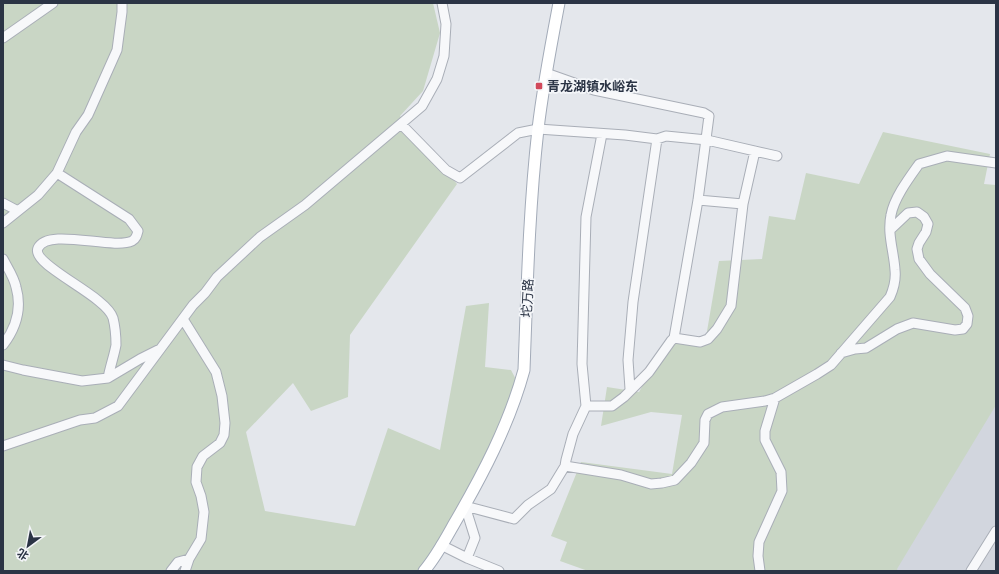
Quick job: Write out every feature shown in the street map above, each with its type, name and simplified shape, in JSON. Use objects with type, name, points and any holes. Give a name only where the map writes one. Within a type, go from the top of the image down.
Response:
[{"type":"main road","name":"坨万路","points":[[424,571],[442,545],[465,506],[501,434],[518,392],[524,370],[530,217],[538,129],[546,73],[559,3]]},
{"type":"street","points":[[3,38],[53,3]]},
{"type":"street","points":[[3,223],[38,195],[57,173],[76,132],[88,115],[117,50],[122,3]]},
{"type":"street","points":[[3,446],[80,420],[95,418],[118,406],[193,305],[205,293],[217,277],[260,237],[305,206],[422,106],[437,79],[444,56],[446,24],[442,3]]},
{"type":"street","points":[[546,73],[594,90],[704,113],[709,116],[698,200],[674,338],[670,341],[649,372],[630,389],[624,397],[612,406],[586,406]]},
{"type":"street","points":[[401,124],[446,170],[460,178],[518,133],[538,129],[625,135],[657,139],[666,136],[707,140],[777,156]]},
{"type":"street","points":[[465,506],[514,519],[528,505],[552,489],[566,466],[566,460],[573,434],[586,406],[582,364],[586,217],[602,134]]},
{"type":"street","points":[[630,389],[628,360],[632,302],[657,139]]},
{"type":"street","points":[[674,338],[700,342],[708,339],[717,330],[730,306],[743,204],[755,151]]},
{"type":"street","points":[[566,466],[621,475],[651,484],[662,484],[675,480],[691,462],[704,443],[705,420],[708,414],[722,408],[766,401],[775,398],[817,374],[831,365],[890,297],[895,285],[896,270],[890,242],[891,215],[901,190],[919,164],[947,156],[996,163]]},
{"type":"street","points":[[57,173],[129,219],[138,231],[136,238],[131,242],[102,243],[61,238],[44,242],[38,248],[38,254],[41,260],[60,275],[92,295],[111,314],[113,318],[116,345],[108,378]]},
{"type":"street","points":[[698,200],[743,204]]},
{"type":"street","points":[[3,203],[18,211]]},
{"type":"street","points":[[841,353],[866,348],[897,329],[913,323],[955,330],[963,329],[967,324],[968,316],[965,308],[930,274],[919,259],[917,249],[926,232],[928,224],[924,217],[917,212],[908,213],[890,230]]},
{"type":"street","points":[[3,259],[16,286],[19,309],[11,335],[3,345]]},
{"type":"street","points":[[183,319],[216,372],[222,396],[225,423],[224,435],[220,443],[203,456],[196,468],[196,482],[201,496],[204,512],[201,538],[189,559],[186,571]]},
{"type":"street","points":[[3,365],[82,381],[108,378],[160,349]]},
{"type":"street","points":[[760,571],[758,556],[759,542],[782,491],[781,472],[765,440],[765,431],[775,398]]},
{"type":"street","points":[[465,506],[475,538],[467,558]]},
{"type":"street","points":[[971,571],[996,531]]},
{"type":"street","points":[[442,545],[467,558],[499,571]]},
{"type":"street","points":[[171,571],[178,562],[189,559]]},
{"type":"shaded area","points":[[996,341],[996,571],[840,571]]},
{"type":"green space","points":[[3,3],[433,3],[440,33],[423,91],[400,116],[457,184],[350,335],[348,397],[311,411],[293,383],[246,432],[265,511],[355,526],[388,428],[440,450],[466,306],[489,303],[485,367],[511,370],[523,393],[431,561],[423,571],[3,571]]},
{"type":"green space","points":[[883,132],[990,154],[984,184],[996,185],[996,405],[897,569],[898,571],[588,571],[560,561],[567,542],[551,536],[581,462],[672,474],[682,415],[651,412],[601,426],[607,387],[639,392],[669,338],[706,337],[719,261],[762,259],[769,216],[795,220],[806,173],[859,184]]},
{"type":"place","name":"青龙湖镇水峪东","points":[[539,86]]}]
